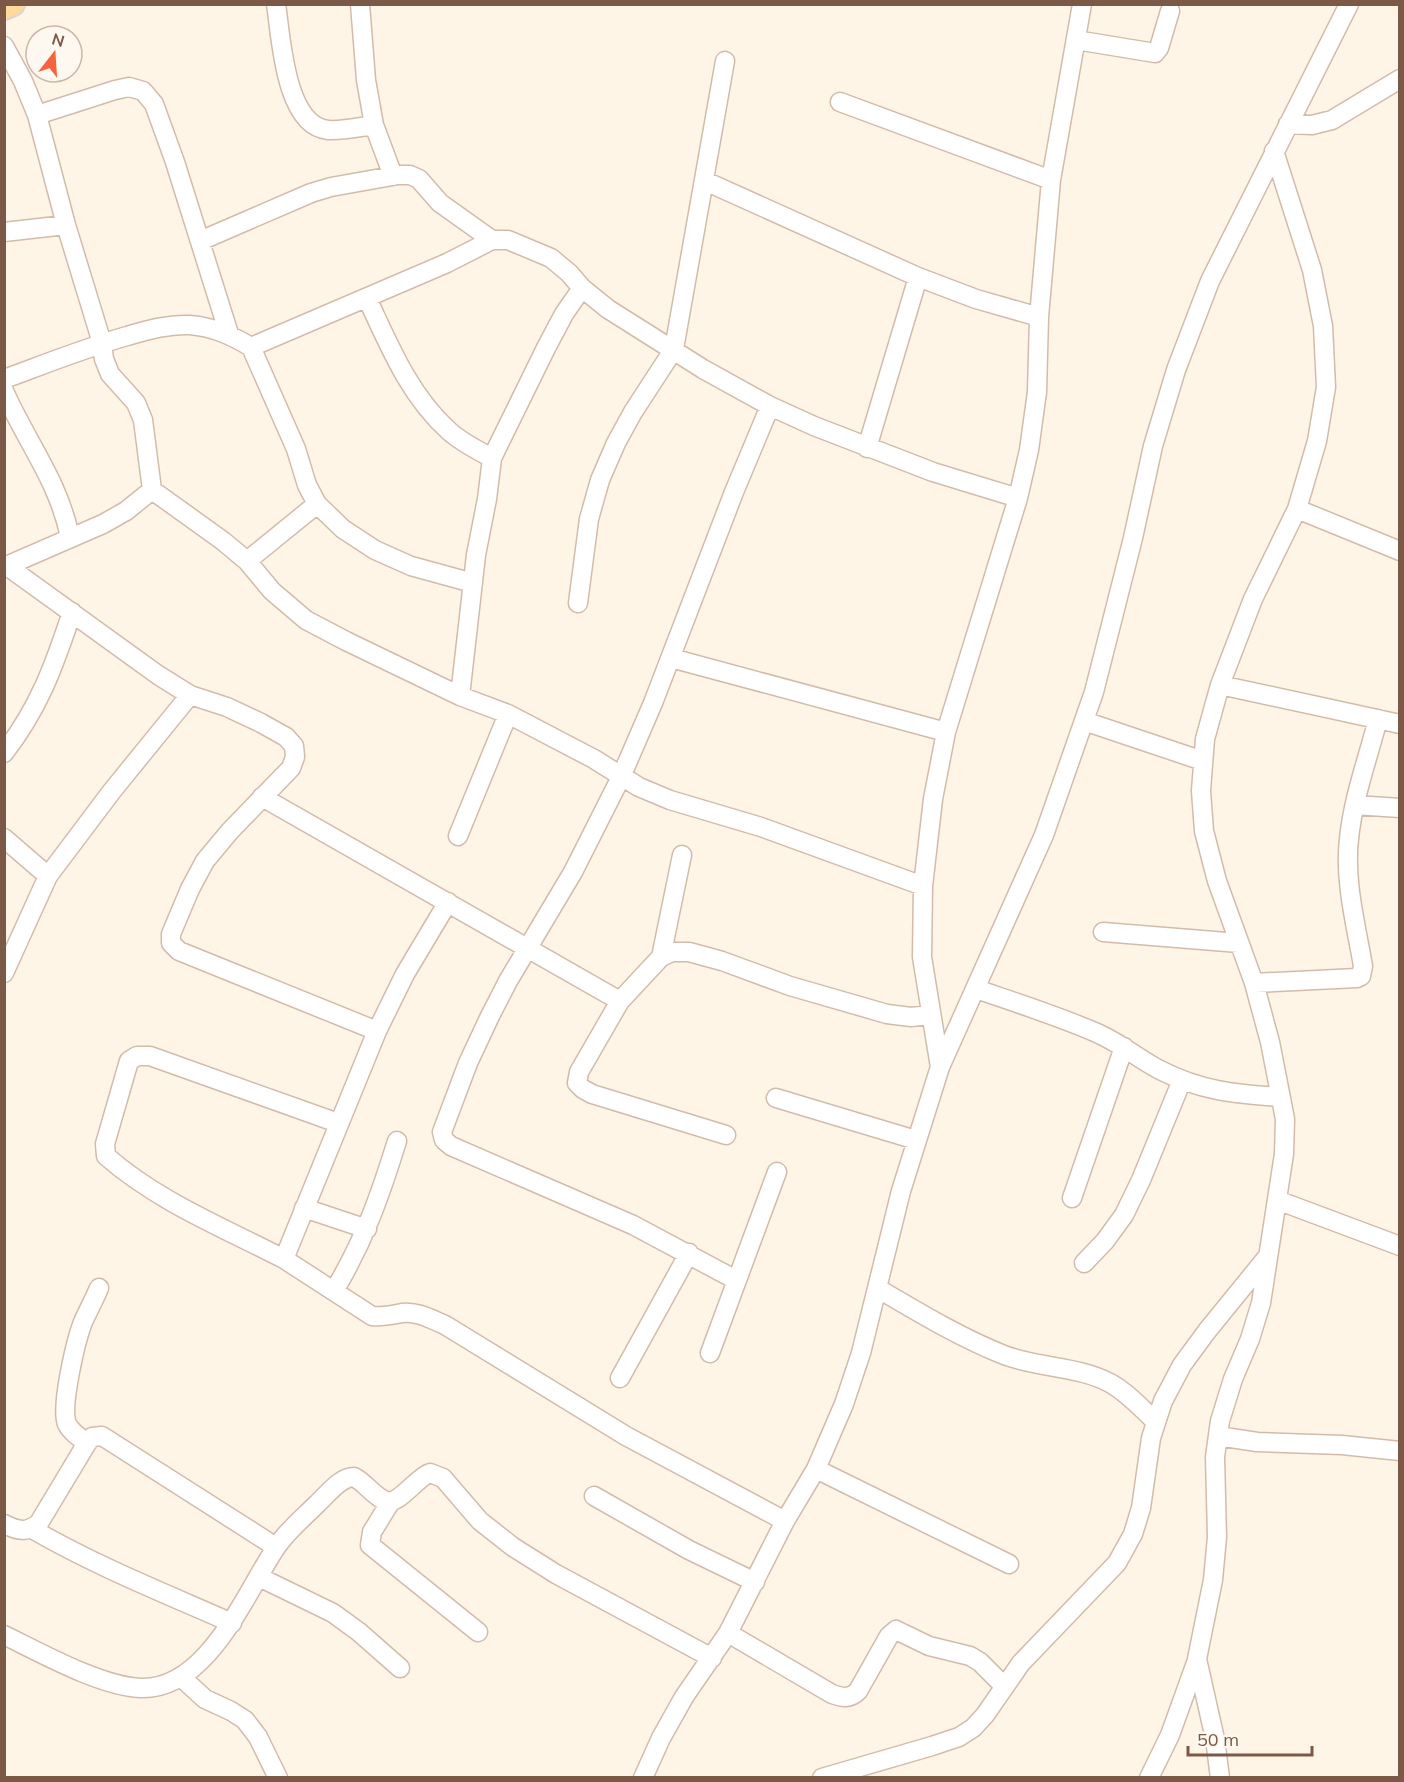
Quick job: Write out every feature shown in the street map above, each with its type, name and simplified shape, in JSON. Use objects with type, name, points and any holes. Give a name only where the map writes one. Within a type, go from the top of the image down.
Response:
[{"type":"street","points":[[276,4],[288,79],[304,117],[312,125],[327,130],[374,125]]},
{"type":"street","points":[[360,4],[366,80],[374,125],[393,176]]},
{"type":"street","points":[[940,1067],[922,957],[923,886],[933,799],[946,732],[1018,498],[1029,450],[1037,392],[1039,317],[1051,180],[1082,4]]},
{"type":"street","points":[[643,1778],[684,1696],[728,1633],[785,1521],[816,1469],[844,1404],[861,1353],[901,1191],[940,1067],[1044,835],[1095,692],[1153,446],[1176,370],[1210,281],[1349,4]]},
{"type":"street","points":[[1076,40],[1155,53],[1159,48],[1170,11]]},
{"type":"street","points":[[4,46],[23,81],[36,115],[102,344],[104,359],[110,374],[136,403],[143,420],[152,490],[247,561],[272,591],[306,620],[460,696],[508,714],[594,759],[621,777],[670,800],[761,826],[923,886]]},
{"type":"street","points":[[579,603],[589,519],[600,480],[633,412],[674,350],[724,61]]},
{"type":"street","points":[[1288,124],[1312,125],[1332,120],[1400,79]]},
{"type":"street","points":[[36,115],[115,90],[129,87],[143,91],[154,104],[229,334]]},
{"type":"street","points":[[840,102],[1051,180]]},
{"type":"street","points":[[1149,1778],[1170,1735],[1197,1659],[1212,1580],[1217,1537],[1215,1456],[1220,1421],[1261,1303],[1284,1154],[1285,1119],[1270,1042],[1254,983],[1217,880],[1204,831],[1201,791],[1205,740],[1220,685],[1253,599],[1298,509],[1317,441],[1326,387],[1323,326],[1312,270],[1274,151]]},
{"type":"street","points":[[200,241],[311,193],[331,187],[410,175],[419,179],[440,203],[492,240]]},
{"type":"street","points":[[705,181],[918,278],[1039,317]]},
{"type":"street","points":[[4,232],[66,225]]},
{"type":"street","points":[[250,347],[367,298],[492,240],[508,240],[551,258],[608,309],[741,392],[867,448],[933,472],[1018,498]]},
{"type":"street","points":[[867,448],[918,278]]},
{"type":"street","points":[[460,696],[472,583],[492,458],[564,314],[582,288]]},
{"type":"street","points":[[367,298],[399,366],[434,415],[450,432],[492,458]]},
{"type":"street","points":[[4,379],[102,344],[163,326],[190,325],[229,334],[250,347],[296,449],[306,485],[317,504],[344,529],[375,550],[411,566],[472,583]]},
{"type":"street","points":[[4,391],[11,422],[53,483],[66,516],[70,537]]},
{"type":"street","points":[[736,1280],[633,1225],[451,1146],[444,1140],[442,1132],[468,1063],[508,981],[573,872],[621,777],[671,658],[770,406]]},
{"type":"street","points":[[6,567],[126,512],[152,490]]},
{"type":"street","points":[[247,561],[317,504]]},
{"type":"street","points":[[1298,509],[1400,551]]},
{"type":"street","points":[[6,567],[158,675],[190,695],[226,707],[261,723],[286,737],[294,746],[295,757],[291,768],[230,831],[205,861],[171,934],[171,943],[179,951],[377,1031]]},
{"type":"street","points":[[4,753],[22,730],[44,690],[72,612]]},
{"type":"street","points":[[671,658],[946,732]]},
{"type":"street","points":[[1220,685],[1400,724]]},
{"type":"street","points":[[4,973],[48,876],[112,791],[190,695]]},
{"type":"street","points":[[458,836],[508,714]]},
{"type":"street","points":[[1254,983],[1361,976],[1363,966],[1350,880],[1348,840],[1378,719]]},
{"type":"street","points":[[1084,721],[1203,761]]},
{"type":"street","points":[[262,797],[620,1001]]},
{"type":"street","points":[[1355,805],[1400,808]]},
{"type":"street","points":[[4,838],[48,876]]},
{"type":"street","points":[[661,957],[682,855]]},
{"type":"street","points":[[284,1259],[377,1031],[405,974],[448,902]]},
{"type":"street","points":[[1103,932],[1239,943]]},
{"type":"street","points":[[726,1135],[592,1094],[577,1083],[579,1072],[620,1001],[661,957],[672,952],[689,952],[722,961],[790,986],[887,1014],[911,1017],[931,1015]]},
{"type":"street","points":[[976,989],[1097,1033],[1159,1069],[1209,1090],[1280,1097]]},
{"type":"street","points":[[1072,1198],[1124,1047]]},
{"type":"street","points":[[338,1123],[150,1056],[136,1056],[129,1061],[105,1144],[106,1156],[139,1182],[284,1259],[372,1316],[387,1317],[404,1313],[422,1315],[445,1325],[626,1436],[785,1521]]},
{"type":"street","points":[[1084,1263],[1105,1241],[1124,1215],[1141,1180],[1182,1080]]},
{"type":"street","points":[[776,1098],[916,1140]]},
{"type":"street","points":[[334,1291],[367,1229],[397,1141]]},
{"type":"street","points":[[710,1353],[777,1172]]},
{"type":"street","points":[[1278,1200],[1400,1246]]},
{"type":"street","points":[[304,1208],[367,1229]]},
{"type":"street","points":[[620,1378],[689,1253]]},
{"type":"street","points":[[822,1778],[959,1737],[974,1728],[986,1715],[1021,1663],[1045,1635],[1117,1563],[1133,1534],[1141,1508],[1151,1438],[1163,1401],[1182,1365],[1231,1299],[1268,1256]]},
{"type":"street","points":[[87,1443],[76,1435],[67,1423],[65,1407],[74,1356],[83,1324],[99,1288]]},
{"type":"street","points":[[877,1288],[945,1327],[1006,1356],[1095,1377],[1112,1384],[1156,1422]]},
{"type":"street","points":[[4,1524],[24,1531],[32,1529],[39,1523],[87,1443],[92,1437],[102,1436],[276,1547]]},
{"type":"street","points":[[1218,1436],[1257,1442],[1342,1445],[1400,1451]]},
{"type":"street","points":[[816,1469],[1009,1564]]},
{"type":"street","points":[[478,1632],[370,1545],[369,1538],[391,1502],[424,1474],[437,1474],[442,1478],[480,1521],[513,1547],[556,1574],[712,1658]]},
{"type":"street","points":[[4,1635],[92,1675],[123,1685],[141,1688],[159,1687],[181,1677],[208,1652],[232,1623],[276,1547],[344,1479],[354,1477],[380,1497],[391,1502]]},
{"type":"street","points":[[594,1496],[689,1550],[755,1582]]},
{"type":"street","points":[[32,1529],[114,1572],[232,1623]]},
{"type":"street","points":[[260,1577],[333,1613],[359,1632],[400,1668]]},
{"type":"street","points":[[728,1633],[832,1694],[842,1697],[852,1697],[858,1691],[890,1636],[896,1630],[929,1646],[970,1656],[980,1662],[1005,1686]]},
{"type":"street","points":[[1197,1659],[1215,1739],[1220,1778]]},
{"type":"street","points":[[181,1677],[206,1699],[245,1720],[258,1737],[278,1778]]}]
